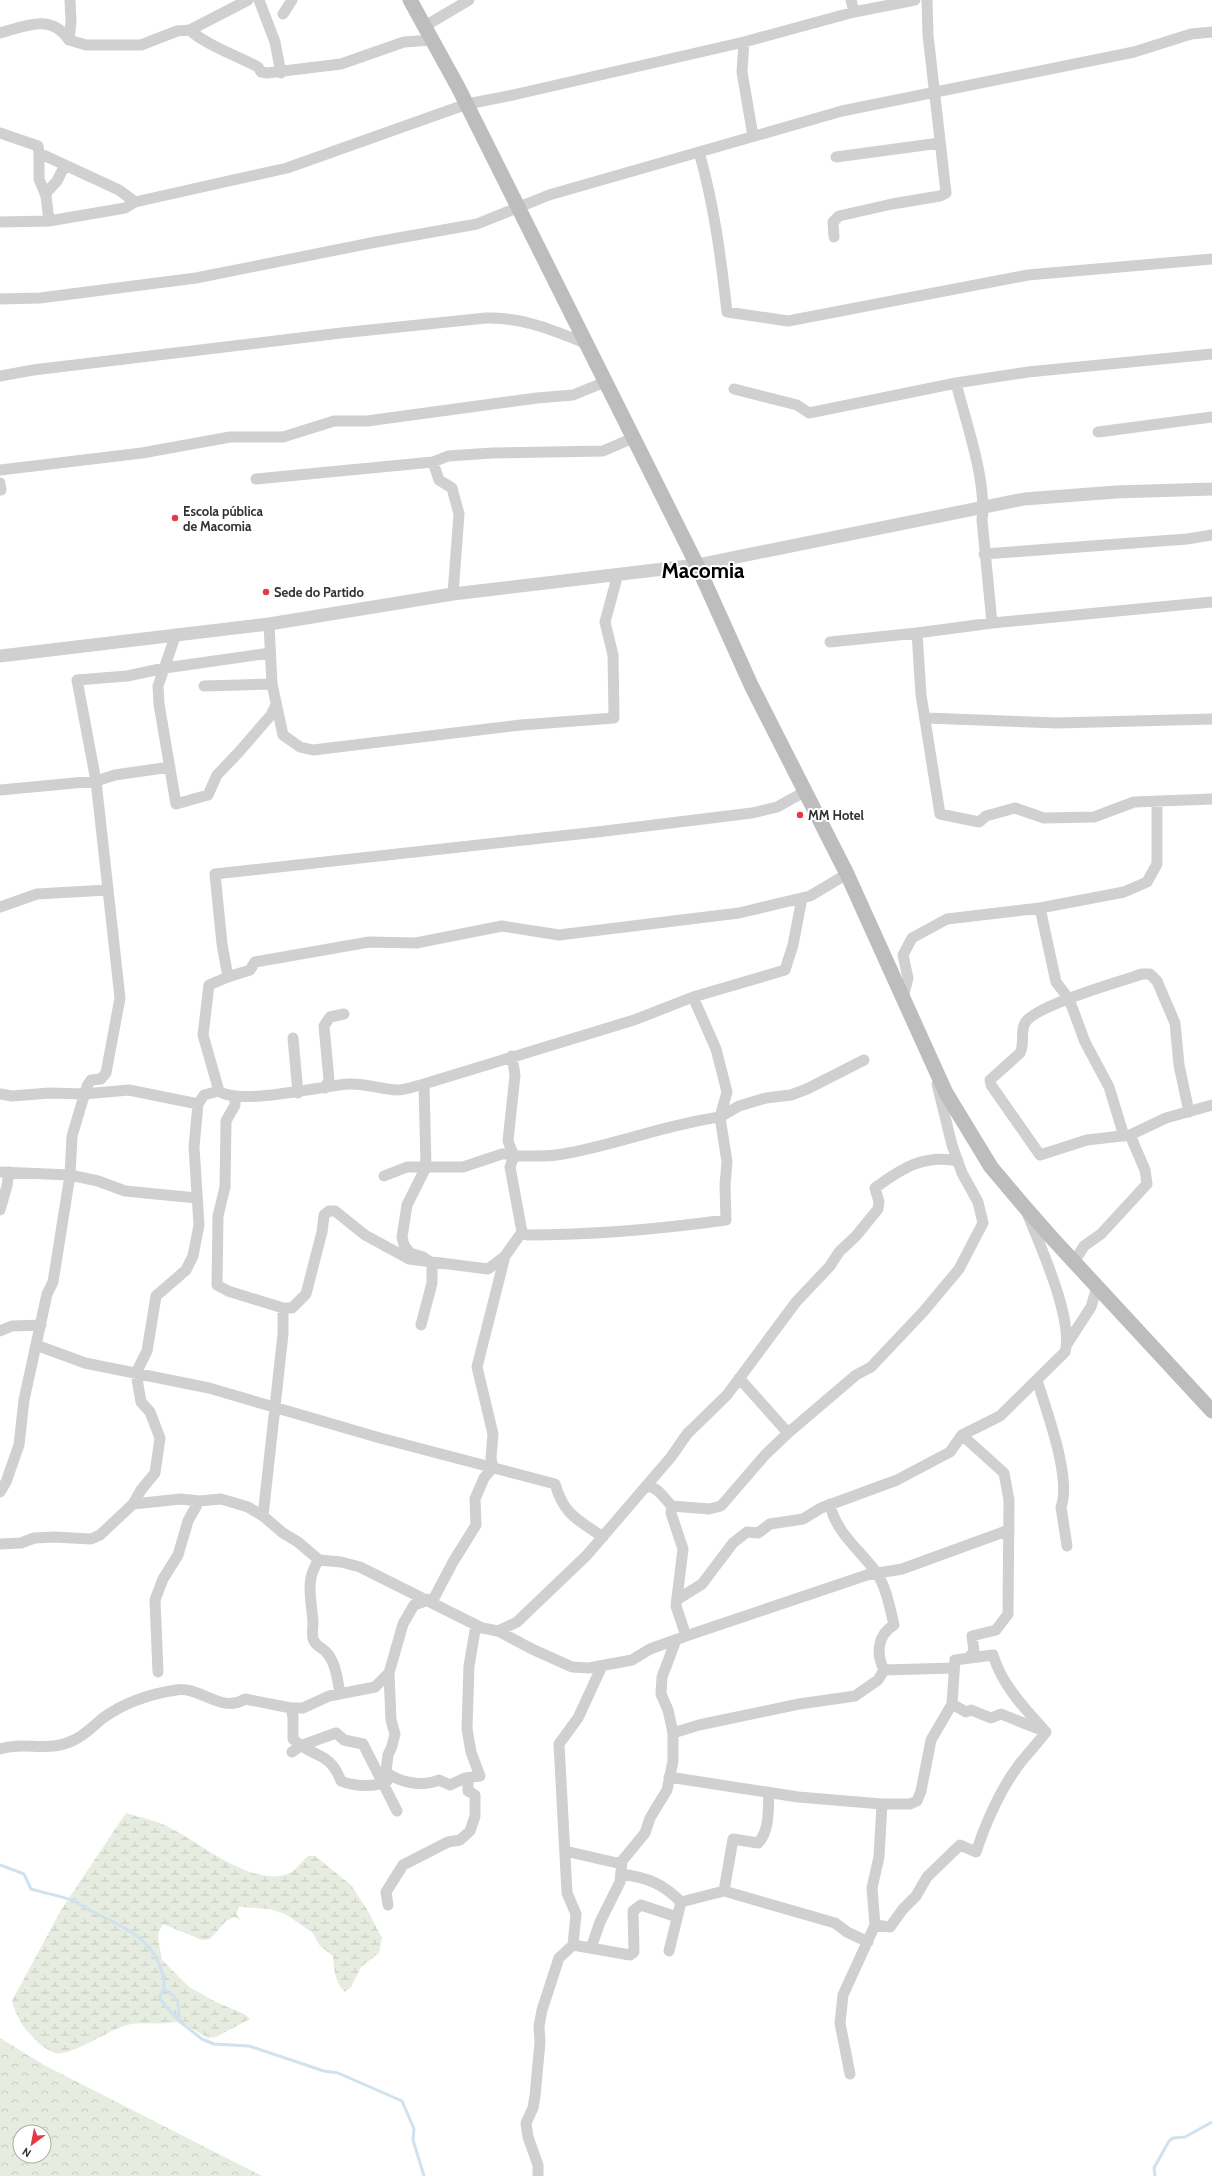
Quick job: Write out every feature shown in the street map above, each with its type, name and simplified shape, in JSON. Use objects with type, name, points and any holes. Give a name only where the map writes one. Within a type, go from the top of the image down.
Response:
[{"type":"main road","points":[[410,0],[467,104],[585,343],[698,565],[751,684],[847,874],[946,1093],[992,1167],[1023,1205],[1212,1411]]},
{"type":"street","points":[[69,40],[72,22],[70,0]]},
{"type":"street","points":[[0,33],[46,23],[57,26],[69,40],[86,45],[141,44],[177,31],[190,30],[248,0]]},
{"type":"street","points":[[259,0],[275,42],[281,72]]},
{"type":"street","points":[[282,14],[292,0]]},
{"type":"street","points":[[425,26],[468,0]]},
{"type":"street","points":[[851,0],[854,12]]},
{"type":"street","points":[[0,222],[49,220],[125,208],[135,202],[287,168],[467,104],[513,95],[744,42],[854,12],[915,0]]},
{"type":"street","points":[[834,238],[833,222],[839,216],[892,204],[940,196],[946,193],[928,35],[927,0]]},
{"type":"street","points":[[190,30],[198,38],[258,67],[261,72],[281,72],[341,64],[404,42],[432,40]]},
{"type":"street","points":[[0,299],[40,298],[196,278],[376,242],[477,224],[518,206],[549,195],[842,111],[1134,52],[1191,34],[1212,32]]},
{"type":"street","points":[[744,42],[742,72],[753,136]]},
{"type":"street","points":[[0,133],[38,146],[39,180],[45,194],[49,220]]},
{"type":"street","points":[[836,157],[940,143]]},
{"type":"street","points":[[699,152],[710,188],[721,254],[727,312],[788,321],[1028,275],[1212,259]]},
{"type":"street","points":[[39,153],[119,190],[135,202]]},
{"type":"street","points":[[45,194],[56,181],[65,165]]},
{"type":"street","points":[[0,376],[34,370],[333,334],[486,318],[507,318],[537,325],[585,343]]},
{"type":"street","points":[[734,388],[797,405],[809,413],[956,384],[1028,372],[1212,354]]},
{"type":"street","points":[[0,470],[142,453],[230,437],[283,437],[334,421],[367,421],[537,398],[573,395],[605,382]]},
{"type":"street","points":[[956,384],[978,469],[984,507],[982,520],[984,554],[992,624]]},
{"type":"street","points":[[1098,432],[1212,417]]},
{"type":"street","points":[[256,479],[433,462],[448,456],[492,453],[603,451],[633,438]]},
{"type":"street","points":[[433,462],[439,480],[452,488],[459,514],[453,594]]},
{"type":"street","points":[[0,656],[269,624],[453,594],[698,565],[1024,499],[1074,494],[1212,489]]},
{"type":"street","points":[[984,554],[1187,539],[1212,535]]},
{"type":"street","points":[[269,624],[272,684],[283,735],[300,747],[313,750],[521,725],[614,718],[612,655],[605,622],[618,574]]},
{"type":"street","points":[[830,642],[1212,602]]},
{"type":"street","points":[[917,633],[921,695],[926,718],[940,814],[979,822],[986,816],[1015,808],[1044,818],[1094,817],[1134,802],[1212,799]]},
{"type":"street","points":[[176,634],[158,686],[158,704],[176,804],[208,795],[217,775],[244,747],[271,715],[276,705]]},
{"type":"street","points":[[0,1492],[6,1482],[19,1445],[24,1400],[47,1294],[53,1282],[70,1176],[72,1136],[84,1094],[91,1080],[101,1079],[106,1073],[120,998],[96,782],[77,680],[127,676],[165,668],[270,653]]},
{"type":"street","points":[[204,686],[272,684]]},
{"type":"street","points":[[926,718],[1058,723],[1212,719]]},
{"type":"street","points":[[0,790],[96,782],[115,775],[170,767]]},
{"type":"street","points":[[228,977],[222,944],[215,874],[581,834],[752,813],[777,807],[806,791]]},
{"type":"street","points":[[903,998],[908,978],[903,955],[912,938],[947,919],[1040,908],[1124,892],[1147,882],[1157,864],[1158,801]]},
{"type":"street","points":[[802,898],[793,945],[785,970],[693,997],[634,1020],[424,1084],[398,1090],[350,1084],[298,1093],[235,1096],[223,1094],[219,1091],[203,1035],[209,985],[250,970],[255,962],[369,942],[416,943],[502,926],[559,935],[739,913],[810,896],[847,874]]},
{"type":"street","points":[[0,907],[37,894],[108,890]]},
{"type":"street","points":[[1040,908],[1056,982],[1069,999],[1085,1042],[1109,1087],[1127,1135],[1145,1170],[1147,1184],[1101,1234],[1084,1246],[1074,1262]]},
{"type":"street","points":[[1189,1112],[1179,1066],[1176,1023],[1157,981],[1150,974],[1142,974],[1052,1005],[1026,1022],[1020,1053],[990,1080],[991,1085],[1040,1155],[1087,1140],[1127,1135],[1166,1118],[1189,1112],[1212,1105]]},
{"type":"street","points":[[522,1232],[527,1235],[582,1235],[662,1229],[726,1220],[725,1185],[727,1162],[720,1118],[727,1092],[716,1049],[693,997]]},
{"type":"street","points":[[325,1088],[328,1080],[324,1026],[330,1017],[344,1014]]},
{"type":"street","points":[[293,1038],[298,1093]]},
{"type":"street","points":[[235,1096],[235,1104],[226,1120],[225,1187],[218,1216],[217,1285],[228,1291],[283,1308],[292,1308],[306,1294],[322,1232],[322,1220],[324,1215],[329,1211],[335,1211],[365,1234],[409,1259],[488,1269],[505,1256],[522,1232],[510,1167],[514,1156],[508,1141],[515,1075],[512,1056]]},
{"type":"street","points":[[384,1176],[407,1167],[463,1167],[502,1154],[514,1156],[562,1154],[646,1134],[672,1126],[720,1118],[739,1106],[766,1098],[791,1095],[807,1089],[864,1060]]},
{"type":"street","points":[[646,1486],[652,1486],[672,1506],[708,1509],[721,1506],[765,1455],[788,1433],[856,1375],[871,1367],[924,1311],[959,1269],[983,1223],[978,1202],[962,1173],[958,1161],[938,1088],[935,1069]]},
{"type":"street","points":[[424,1084],[426,1167],[407,1205],[402,1237],[404,1245],[410,1252],[423,1256],[432,1263]]},
{"type":"street","points":[[0,1094],[12,1096],[50,1093],[84,1094],[129,1090],[198,1104]]},
{"type":"street","points":[[0,1544],[21,1543],[34,1538],[54,1537],[91,1539],[100,1535],[133,1504],[141,1490],[155,1473],[160,1438],[150,1412],[141,1402],[136,1373],[147,1351],[156,1296],[186,1270],[193,1256],[199,1225],[194,1147],[198,1104],[204,1095],[219,1091]]},
{"type":"street","points":[[498,1631],[517,1622],[587,1555],[646,1486],[687,1434],[726,1395],[796,1302],[830,1266],[839,1252],[878,1209],[879,1202],[875,1188],[919,1161],[950,1159],[958,1161]]},
{"type":"street","points":[[0,1210],[7,1186],[4,1172],[70,1176],[98,1180],[125,1190],[197,1198]]},
{"type":"street","points":[[1023,1205],[1052,1276],[1062,1311],[1067,1344]]},
{"type":"street","points":[[493,1466],[491,1458],[493,1434],[478,1367],[505,1256]]},
{"type":"street","points":[[421,1325],[432,1283],[432,1263]]},
{"type":"street","points":[[678,1599],[702,1584],[734,1543],[747,1532],[758,1533],[770,1524],[803,1519],[830,1504],[897,1480],[950,1452],[962,1435],[1000,1416],[1065,1352],[1067,1344],[1091,1308],[1097,1287]]},
{"type":"street","points":[[1091,1308],[1111,1302]]},
{"type":"street","points":[[263,1516],[283,1334],[283,1308]]},
{"type":"street","points":[[0,1331],[12,1326],[41,1325]]},
{"type":"street","points":[[36,1345],[85,1363],[209,1388],[274,1405],[380,1438],[493,1466],[555,1484],[558,1497],[568,1514],[603,1536]]},
{"type":"street","points":[[739,1378],[788,1433]]},
{"type":"street","points":[[1037,1380],[1057,1448],[1064,1501],[1061,1507],[1067,1546]]},
{"type":"street","points":[[962,1435],[1004,1473],[1009,1500],[1008,1614],[996,1630],[972,1636],[974,1651],[969,1658]]},
{"type":"street","points":[[476,1625],[469,1666],[467,1730],[471,1752],[480,1776],[468,1778],[450,1785],[439,1780],[425,1784],[393,1777],[386,1772],[386,1766],[395,1734],[391,1720],[389,1673],[403,1624],[414,1605],[434,1598],[453,1562],[476,1524],[475,1499],[484,1478],[493,1466]]},
{"type":"street","points":[[133,1504],[181,1499],[222,1499],[248,1507],[263,1516],[283,1533],[298,1542],[319,1560],[342,1562],[360,1567],[476,1625],[498,1631],[532,1649],[572,1667],[602,1666],[632,1660],[650,1649],[681,1638],[853,1580],[902,1569],[1009,1530]]},
{"type":"street","points":[[158,1672],[155,1600],[163,1579],[178,1555],[188,1521],[199,1500]]},
{"type":"street","points":[[830,1504],[832,1516],[877,1574],[885,1594],[894,1624],[888,1628],[880,1638],[878,1659],[884,1670]]},
{"type":"street","points":[[565,1851],[584,1854],[617,1863],[622,1861],[645,1833],[650,1818],[667,1790],[673,1761],[672,1733],[668,1710],[661,1694],[662,1678],[681,1638],[676,1606],[683,1549],[671,1513],[672,1506]]},
{"type":"street","points":[[319,1560],[311,1576],[309,1590],[313,1622],[312,1639],[317,1646],[328,1654],[336,1672],[340,1694]]},
{"type":"street","points":[[669,1777],[730,1785],[768,1793],[839,1802],[910,1804],[917,1801],[921,1791],[931,1740],[952,1704],[955,1660],[993,1655],[998,1671],[1005,1683],[1046,1732]]},
{"type":"street","points":[[538,2176],[538,2165],[528,2137],[526,2123],[533,2108],[535,2096],[537,2058],[540,2042],[539,2026],[542,2010],[559,1958],[573,1945],[576,1914],[567,1893],[559,1744],[578,1718],[602,1666]]},
{"type":"street","points":[[884,1670],[954,1668]]},
{"type":"street","points":[[672,1733],[699,1725],[798,1704],[855,1696],[878,1680],[884,1670]]},
{"type":"street","points":[[0,1749],[7,1747],[49,1748],[75,1740],[120,1707],[148,1695],[179,1690],[197,1692],[217,1703],[238,1703],[245,1699],[291,1708],[303,1708],[329,1696],[375,1687],[389,1673]]},
{"type":"street","points":[[952,1704],[966,1712],[971,1710],[991,1718],[1001,1714],[1046,1732]]},
{"type":"street","points":[[291,1708],[293,1717],[293,1739],[296,1749]]},
{"type":"street","points":[[875,1925],[890,1927],[903,1909],[916,1896],[927,1877],[960,1845],[976,1852],[983,1832],[1000,1796],[1018,1766],[1046,1732]]},
{"type":"street","points":[[296,1749],[336,1733],[344,1740],[363,1744],[397,1811]]},
{"type":"street","points":[[296,1749],[324,1756],[336,1767],[341,1781],[351,1785],[382,1784],[393,1777]]},
{"type":"street","points":[[388,1906],[386,1892],[403,1865],[448,1842],[460,1840],[470,1831],[475,1816],[475,1795],[468,1791],[468,1778]]},
{"type":"street","points":[[724,1891],[733,1839],[758,1843],[761,1839],[767,1820],[768,1793]]},
{"type":"street","points":[[850,2074],[840,2023],[843,1994],[875,1925],[872,1888],[879,1857],[882,1804]]},
{"type":"street","points":[[591,1948],[600,1922],[616,1894],[622,1874],[622,1861]]},
{"type":"street","points":[[622,1874],[644,1877],[668,1890],[680,1902]]},
{"type":"street","points":[[680,1902],[724,1891],[834,1924],[868,1942]]},
{"type":"street","points":[[669,1950],[680,1902]]},
{"type":"street","points":[[573,1945],[630,1955],[634,1952],[633,1911],[641,1905],[677,1917]]},
{"type":"green space","points":[[126,1813],[162,1824],[241,1869],[258,1874],[275,1876],[290,1873],[308,1856],[315,1856],[351,1885],[368,1911],[382,1938],[379,1953],[361,1967],[351,1987],[345,1992],[337,1980],[333,1956],[320,1946],[312,1932],[285,1914],[270,1909],[239,1907],[236,1914],[241,1920],[234,1917],[226,1921],[210,1939],[202,1940],[163,1924],[159,1931],[158,1938],[162,1960],[189,1987],[216,2002],[244,2014],[250,2019],[216,2037],[208,2038],[179,2021],[133,2024],[119,2028],[71,2051],[56,2053],[48,2050],[31,2036],[24,2027],[18,2017],[12,2001],[61,1910]]},
{"type":"green space","points":[[0,2038],[44,2065],[262,2176],[0,2176]]},
{"type":"waterway","points":[[0,1865],[24,1874],[31,1889],[75,1901],[90,1911],[134,1934],[150,1949],[156,1958],[162,1973],[164,1987],[159,1998],[179,2021],[202,2039],[214,2044],[249,2046],[324,2071],[338,2073],[402,2101],[414,2129],[413,2140],[424,2176]]},
{"type":"waterway","points":[[164,1989],[169,1992],[178,2002],[179,2021]]},
{"type":"waterway","points":[[1155,2176],[1154,2168],[1169,2141],[1173,2138],[1185,2137],[1212,2122]]},
{"type":"place","name":"Escola pública de Macomia","points":[[175,518]]},
{"type":"place","name":"Sede do Partido","points":[[266,592]]},
{"type":"place","name":"MM Hotel","points":[[800,815]]},
{"type":"district","name":"Macomia","points":[[703,570]]}]
